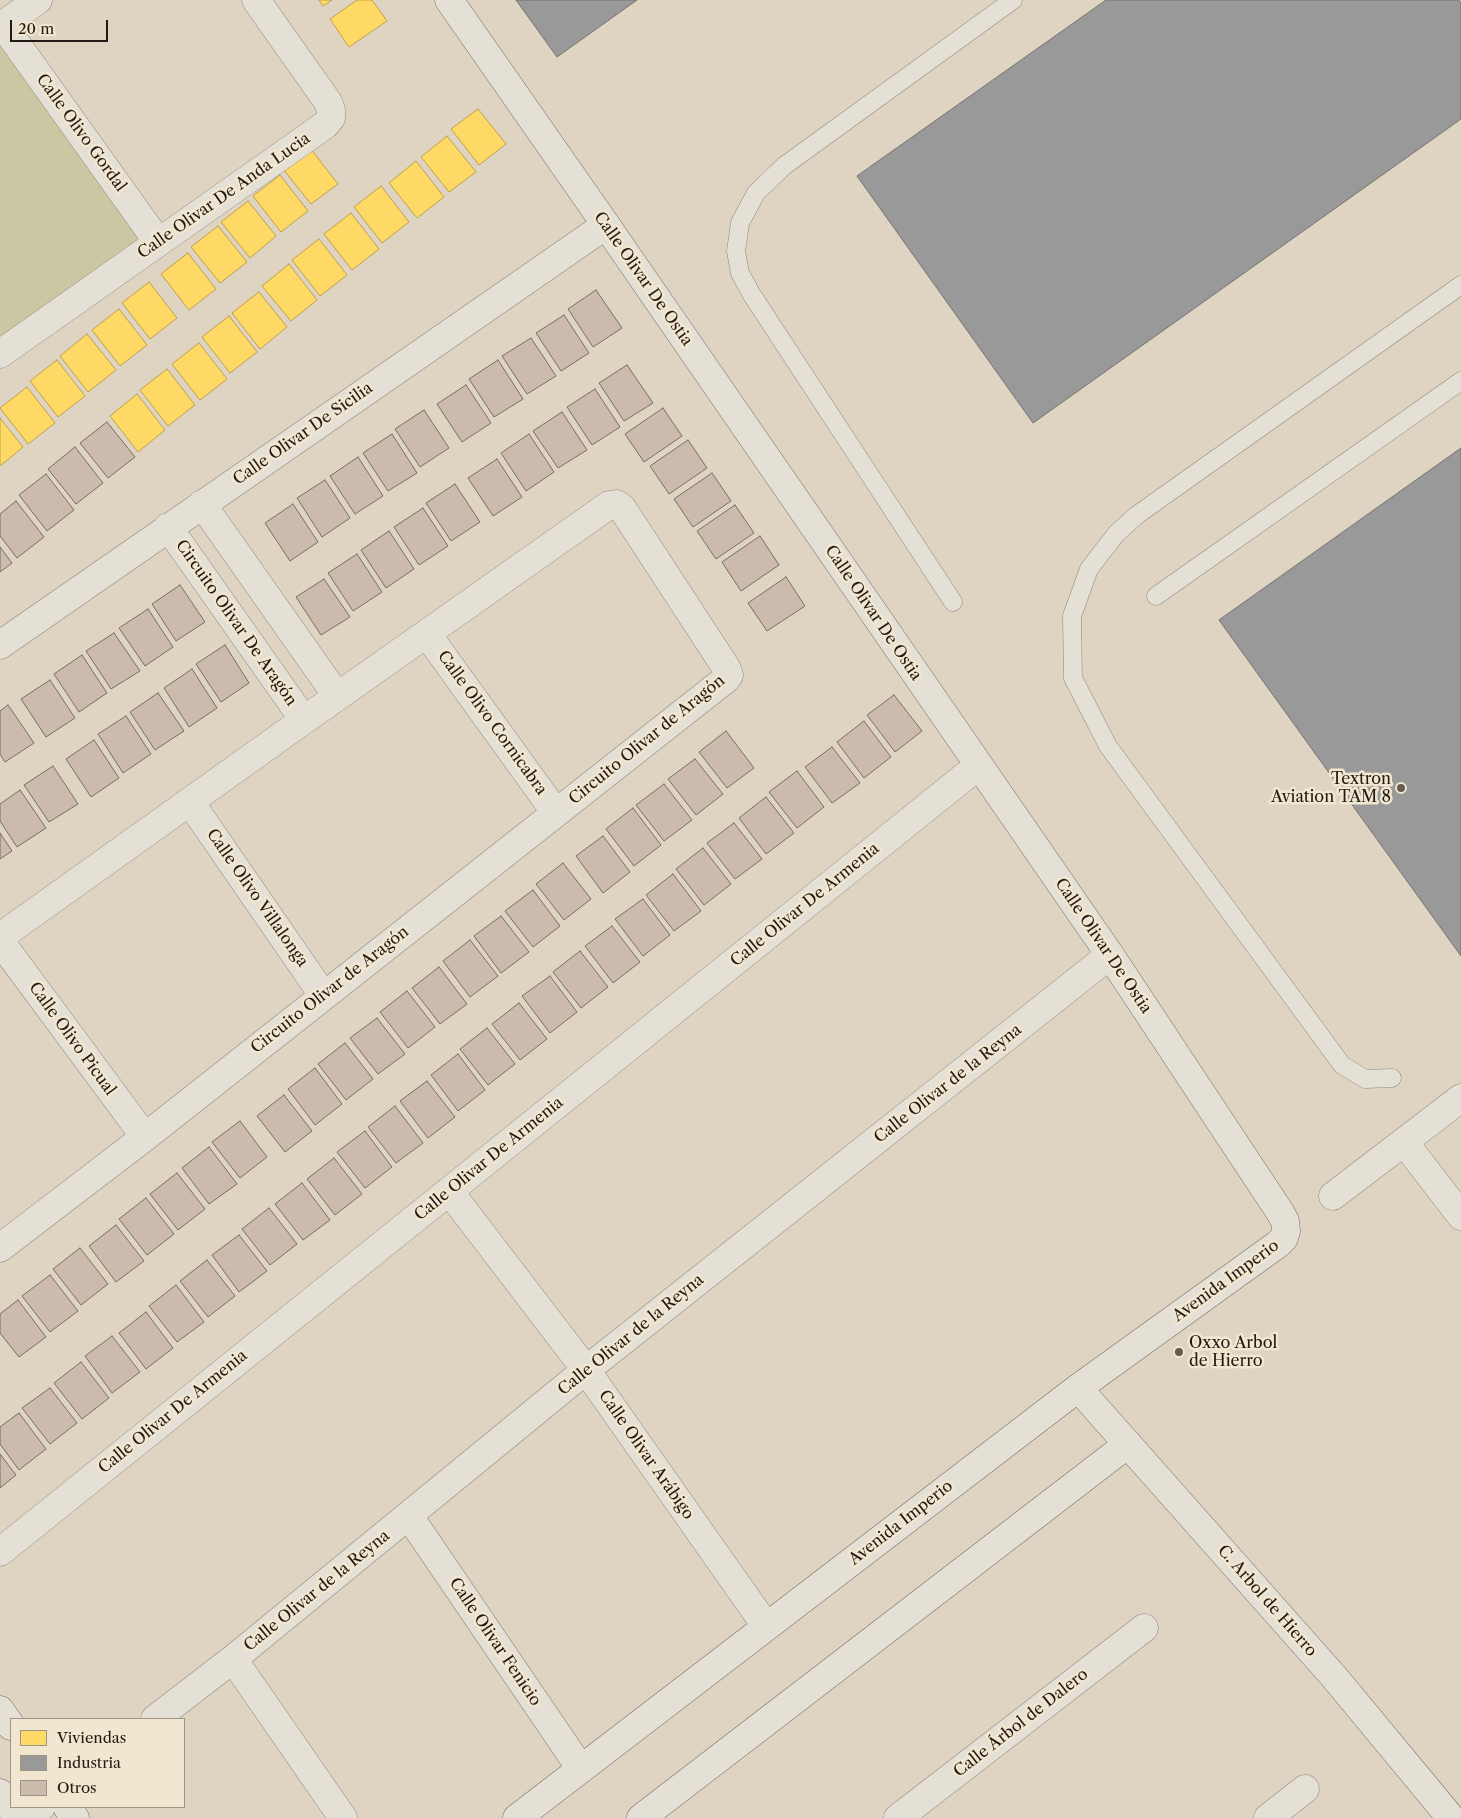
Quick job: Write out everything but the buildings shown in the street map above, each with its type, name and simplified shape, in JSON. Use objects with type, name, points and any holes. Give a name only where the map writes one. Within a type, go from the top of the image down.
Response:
[{"type":"street","points":[[1,26],[38,0]]},
{"type":"street","name":"Calle Olivar De Anda Lucia","points":[[0,354],[324,125],[331,118],[328,102],[256,0]]},
{"type":"street","name":"Calle Olivar De Ostia","points":[[449,0],[1110,955],[1280,1212],[1285,1221],[1286,1231]]},
{"type":"street","name":"Calle Olivo Gordal","points":[[1,26],[158,242]]},
{"type":"street","name":"Calle Olivar De Sicilia","points":[[0,644],[606,225]]},
{"type":"street","points":[[202,504],[337,696]]},
{"type":"street","name":"Circuito Olivar de Aragón","points":[[0,937],[608,505],[616,504],[622,508],[724,663],[729,675],[144,1137],[0,1248]]},
{"type":"street","name":"Circuito Olivar De Aragón","points":[[168,527],[304,720]]},
{"type":"street","name":"Calle Olivo Cornicabra","points":[[427,634],[556,813]]},
{"type":"street","name":"Calle Olivar De Armenia","points":[[0,1552],[978,766]]},
{"type":"street","name":"Calle Olivo Villalonga","points":[[190,802],[324,995]]},
{"type":"street","name":"Calle Olivo Picual","points":[[0,941],[144,1137]]},
{"type":"street","name":"Calle Olivar de la Reyna","points":[[155,1718],[233,1659],[586,1370],[1110,955]]},
{"type":"street","points":[[1333,1196],[1461,1098]]},
{"type":"street","points":[[1404,1142],[1461,1216]]},
{"type":"street","name":"Calle Olivar Arábigo","points":[[449,1191],[586,1370],[766,1626]]},
{"type":"street","name":"Avenida Imperio","points":[[517,1818],[1078,1388],[1278,1244],[1284,1238],[1286,1231]]},
{"type":"street","name":"C. Arbol de Hierro","points":[[1078,1388],[1335,1678],[1451,1818]]},
{"type":"street","points":[[641,1818],[1128,1444]]},
{"type":"street","name":"Calle Olivar Fenicio","points":[[409,1516],[581,1769]]},
{"type":"street","name":"Calle Árbol de Dalero","points":[[898,1818],[1144,1628]]},
{"type":"street","points":[[233,1659],[343,1818]]},
{"type":"street","points":[[0,1710],[10,1725]]},
{"type":"street","points":[[1268,1818],[1305,1789]]},
{"type":"street","points":[[0,1793],[10,1807]]},
{"type":"street","points":[[27,1818],[40,1808]]},
{"type":"lane","points":[[953,602],[752,294],[740,273],[736,251],[740,223],[756,193],[784,166],[1013,0]]},
{"type":"lane","points":[[1392,1078],[1365,1079],[1342,1065],[1108,746],[1073,678],[1072,616],[1089,569],[1116,534],[1137,514],[1461,285]]},
{"type":"lane","points":[[1156,596],[1461,381]]},
{"type":"shaded area","points":[[0,27],[156,242],[0,353]]},
{"type":"place","name":"Textron Aviation TAM 8","points":[[1401,788]]},
{"type":"place","name":"Oxxo Arbol de Hierro","points":[[1179,1352]]}]
